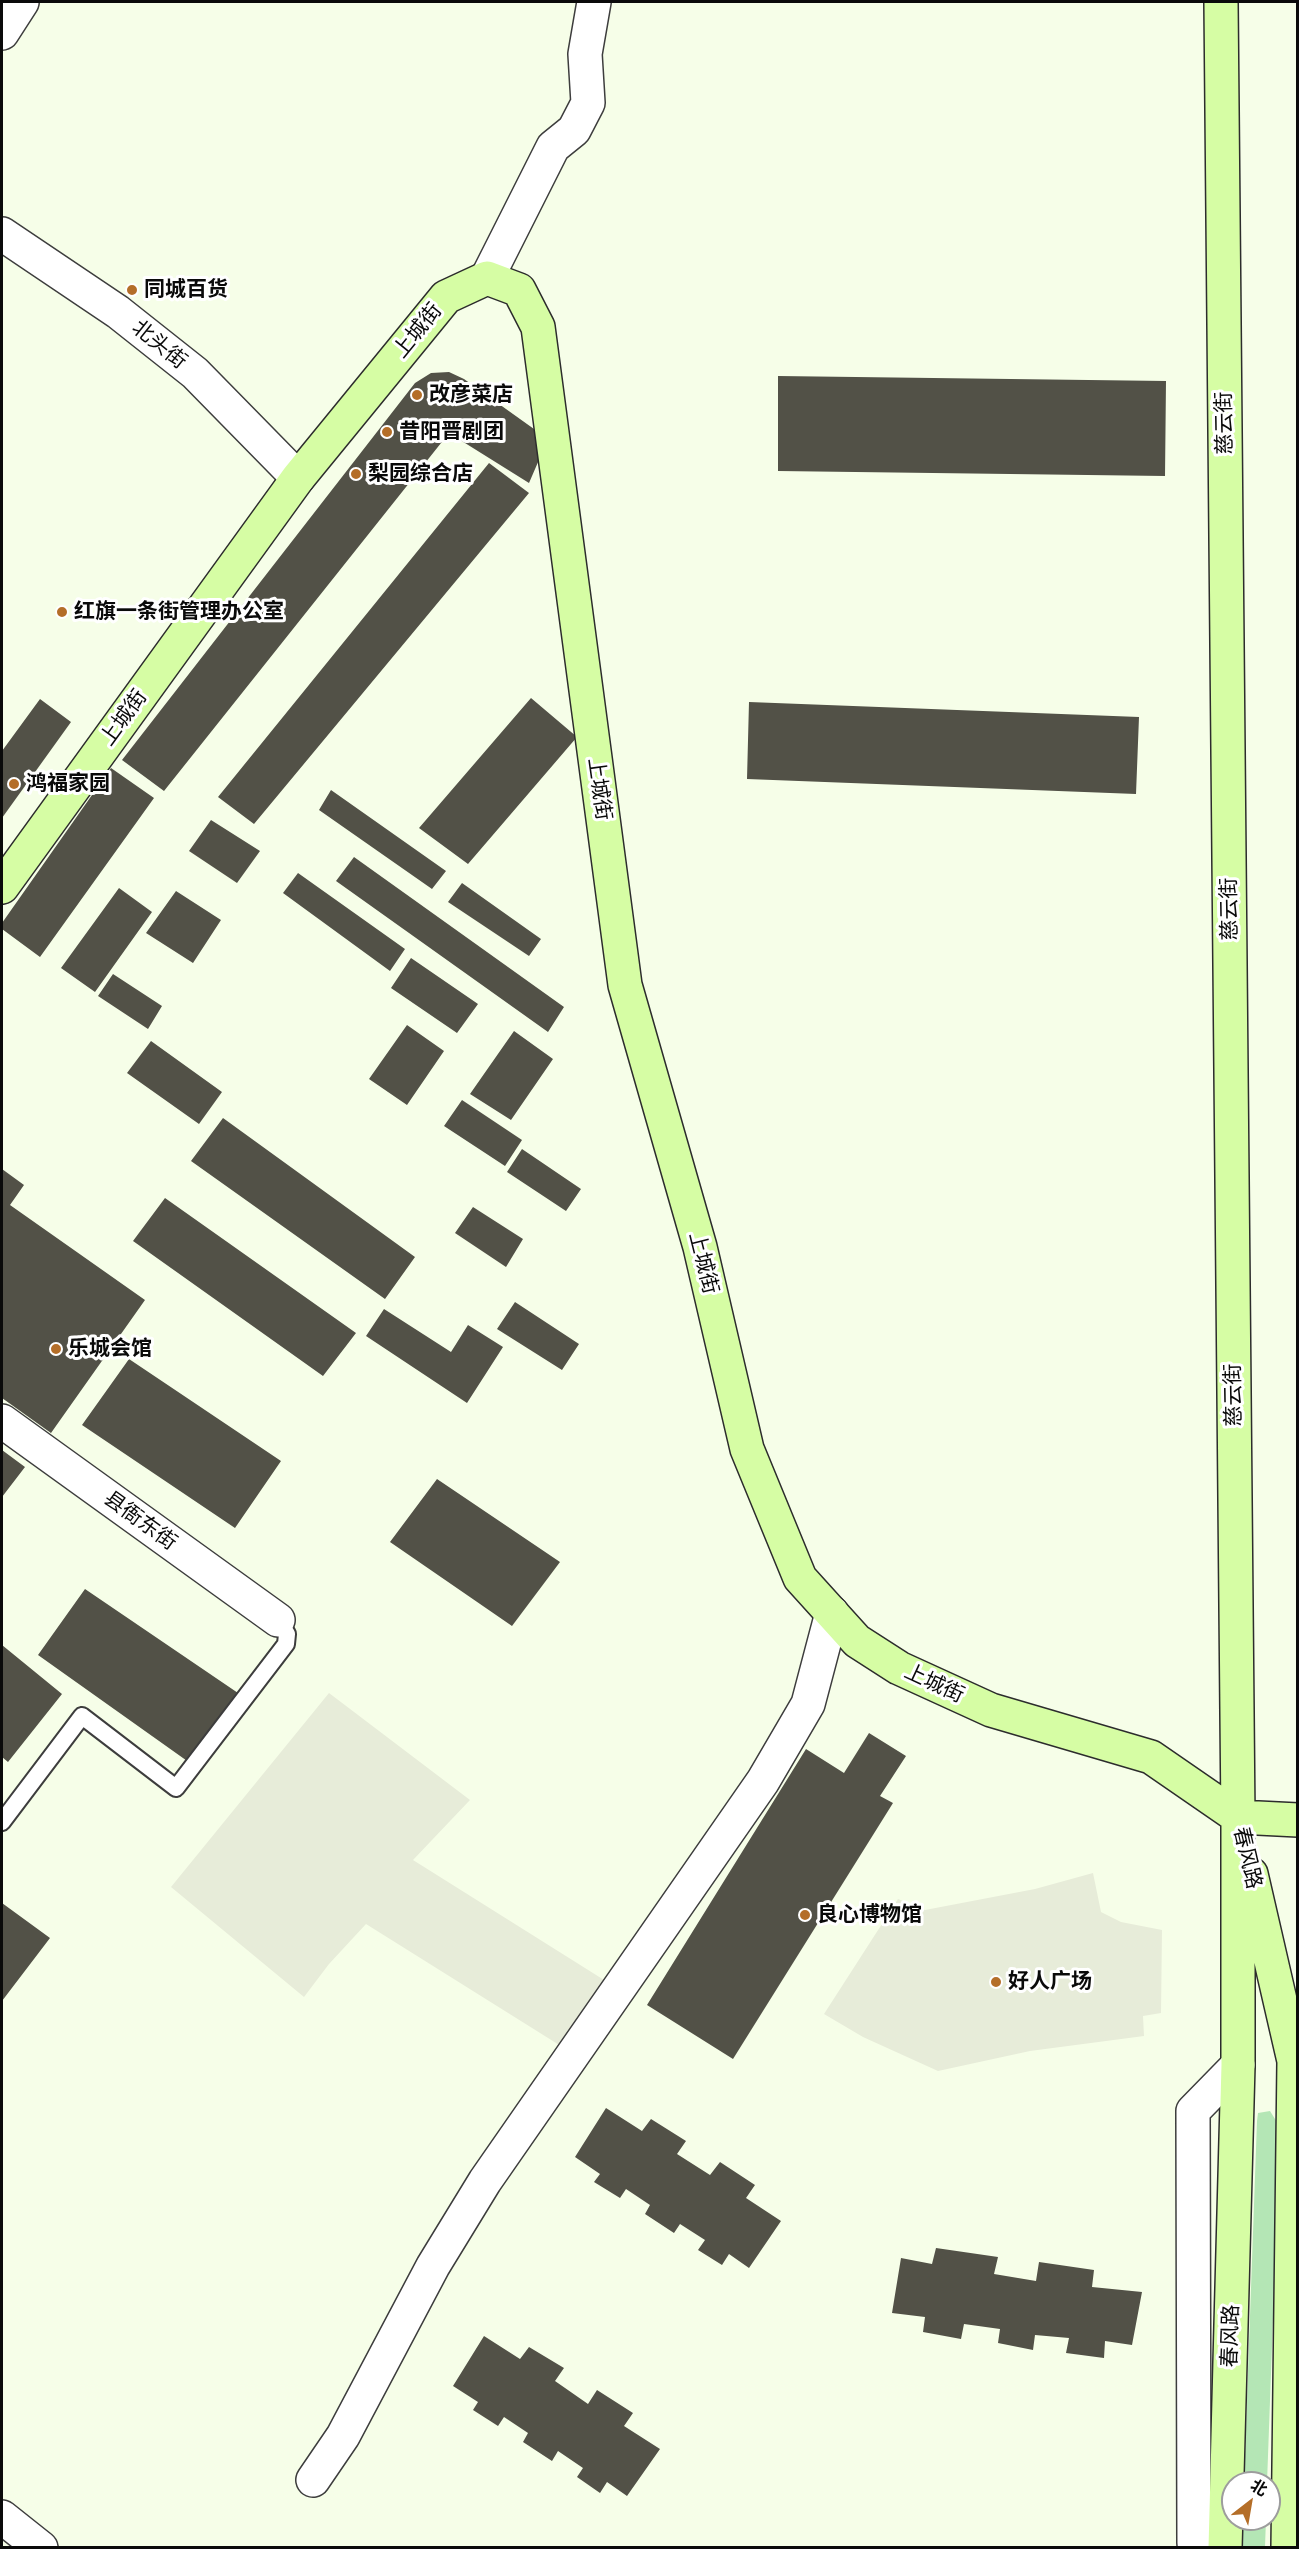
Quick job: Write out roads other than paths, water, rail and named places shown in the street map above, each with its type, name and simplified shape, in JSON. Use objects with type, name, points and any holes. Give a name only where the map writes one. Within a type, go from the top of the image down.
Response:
[{"type":"main road","name":"慈云街","points":[[1221,2],[1238,1817]]},
{"type":"main road","name":"上城街","points":[[2,887],[298,478],[446,297],[487,278],[519,290],[538,327],[625,985],[700,1247],[747,1449],[801,1578],[857,1641],[899,1668],[991,1710],[1150,1757],[1238,1817]]},
{"type":"main road","points":[[1238,1817],[1298,1820]]},
{"type":"main road","name":"春风路","points":[[1238,1817],[1296,2063],[1288,2547]]},
{"type":"main road","name":"春风路","points":[[1225,2547],[1238,2065],[1238,1817]]},
{"type":"street","points":[[2,33],[22,2]]},
{"type":"street","points":[[487,278],[553,147],[574,130],[588,103],[585,54],[594,2]]},
{"type":"street","name":"北头街","points":[[2,234],[118,312],[195,373],[298,478]]},
{"type":"street","name":"县衙东街","points":[[2,1421],[278,1620]]},
{"type":"street","points":[[314,2480],[343,2436],[433,2266],[485,2181],[763,1781],[808,1704],[832,1613]]},
{"type":"street","points":[[1196,2547],[1194,2519],[1193,2111],[1238,2065]]},
{"type":"street","points":[[2,2517],[40,2547]]},
{"type":"lane","points":[[2,1822],[82,1716],[176,1788],[286,1644],[287,1634],[278,1620]]},
{"type":"place","name":"同城百货","points":[[132,290]]},
{"type":"place","name":"改彦菜店","points":[[417,395]]},
{"type":"place","name":"昔阳晋剧团","points":[[387,432]]},
{"type":"place","name":"梨园综合店","points":[[356,474]]},
{"type":"place","name":"红旗一条街管理办公室","points":[[62,612]]},
{"type":"place","name":"鸿福家园","points":[[14,784]]},
{"type":"place","name":"乐城会馆","points":[[56,1349]]},
{"type":"place","name":"良心博物馆","points":[[805,1915]]},
{"type":"place","name":"好人广场","points":[[996,1982]]}]
